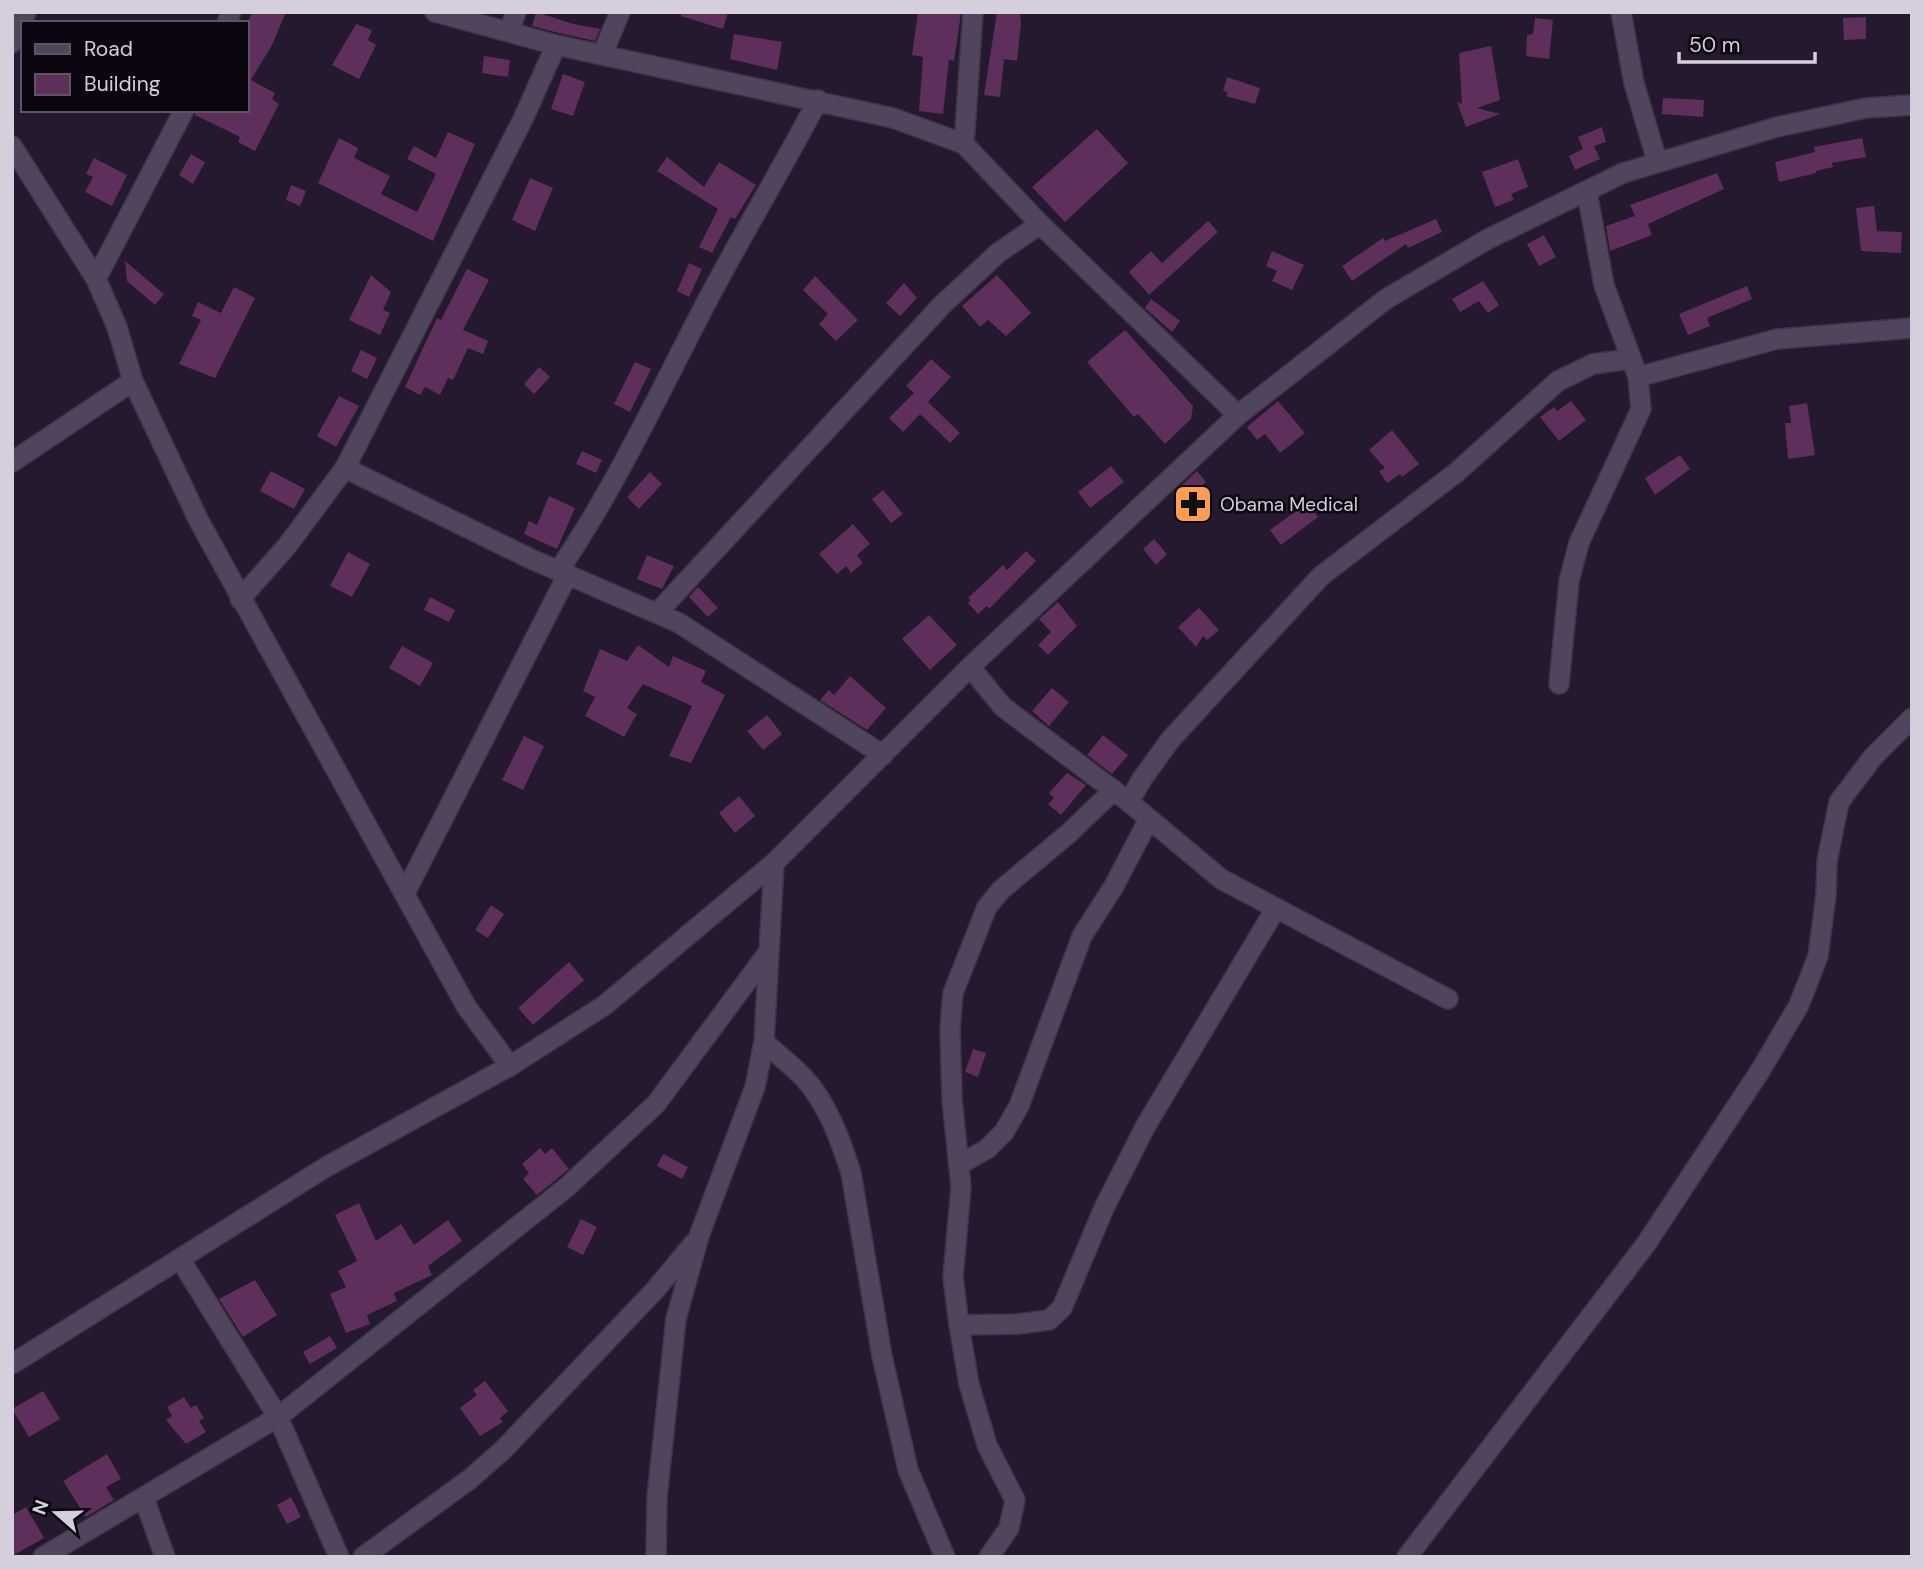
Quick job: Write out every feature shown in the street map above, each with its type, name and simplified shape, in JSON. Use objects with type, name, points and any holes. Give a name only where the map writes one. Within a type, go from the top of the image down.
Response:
[{"type":"street","points":[[435,12],[556,45],[892,118],[964,144],[1040,224],[1238,415]]},
{"type":"street","points":[[509,33],[516,12]]},
{"type":"street","points":[[602,55],[620,12]]},
{"type":"street","points":[[964,144],[973,12]]},
{"type":"street","points":[[1621,12],[1634,83],[1657,161]]},
{"type":"street","points":[[12,43],[21,23]]},
{"type":"street","points":[[240,599],[287,546],[345,468],[524,117],[556,45]]},
{"type":"street","points":[[405,893],[564,572],[613,485],[724,267],[781,171],[818,100]]},
{"type":"street","points":[[12,1364],[354,1151],[510,1066],[605,1005],[774,863],[970,667],[1238,415],[1386,299],[1488,239],[1623,173],[1777,127],[1866,108],[1912,105]]},
{"type":"street","points":[[96,279],[183,112]]},
{"type":"street","points":[[12,146],[96,279],[117,327],[132,381],[160,443],[240,599],[466,1006],[510,1066]]},
{"type":"street","points":[[1559,684],[1569,581],[1579,543],[1641,409],[1634,368],[1604,285],[1587,192]]},
{"type":"street","points":[[657,613],[943,305],[998,253],[1040,224]]},
{"type":"street","points":[[989,1557],[1009,1528],[1015,1500],[987,1446],[969,1384],[959,1325],[954,1277],[960,1164],[954,1127],[950,1030],[953,993],[968,949],[987,907],[1001,890],[1142,779],[1171,739],[1321,576],[1476,456],[1558,381],[1593,364],[1634,368],[1777,339],[1912,328]]},
{"type":"street","points":[[12,462],[132,381]]},
{"type":"street","points":[[345,468],[679,624],[883,755]]},
{"type":"street","points":[[970,667],[1003,707],[1122,796],[1221,879],[1448,999]]},
{"type":"street","points":[[1407,1557],[1646,1244],[1760,1071],[1799,1005],[1818,956],[1826,895],[1826,861],[1839,802],[1873,757],[1912,718]]},
{"type":"street","points":[[960,1164],[987,1149],[1004,1132],[1020,1106],[1082,936],[1114,886],[1149,819]]},
{"type":"street","points":[[656,1557],[657,1497],[676,1319],[699,1237],[755,1087],[764,1042],[774,863]]},
{"type":"street","points":[[959,1325],[1049,1320],[1062,1308],[1104,1208],[1145,1127],[1276,908]]},
{"type":"street","points":[[43,1557],[278,1417],[567,1187],[634,1128],[676,1080],[767,954]]},
{"type":"street","points":[[764,1042],[806,1080],[825,1108],[843,1147],[851,1173],[882,1356],[908,1469],[945,1557]]},
{"type":"street","points":[[363,1557],[470,1479],[504,1449],[656,1290],[699,1237]]},
{"type":"street","points":[[180,1259],[278,1417],[339,1557]]},
{"type":"street","points":[[144,1498],[165,1557]]},
{"type":"building","points":[[252,12],[286,12],[272,45],[251,80],[275,93],[272,99],[279,104],[255,151],[238,142],[240,137],[195,115],[196,112],[248,112],[248,22]]},
{"type":"building","points":[[536,12],[600,29],[595,41],[532,26]]},
{"type":"building","points":[[681,12],[728,12],[723,29],[681,16]]},
{"type":"building","points":[[918,12],[961,13],[954,61],[949,60],[943,114],[919,111],[923,57],[912,55]]},
{"type":"building","points":[[997,12],[1020,12],[1021,24],[1017,61],[1004,59],[1000,97],[984,95]]},
{"type":"building","points":[[1866,17],[1866,39],[1844,40],[1843,18]]},
{"type":"building","points":[[1535,18],[1553,20],[1549,59],[1526,56],[1527,35],[1533,34]]},
{"type":"building","points":[[356,24],[372,30],[368,40],[376,45],[359,79],[332,65]]},
{"type":"building","points":[[734,34],[782,42],[777,70],[730,59]]},
{"type":"building","points":[[1491,46],[1500,100],[1477,108],[1500,114],[1466,127],[1457,102],[1462,104],[1459,53]]},
{"type":"building","points":[[484,56],[510,60],[508,77],[482,73]]},
{"type":"building","points":[[563,74],[585,82],[573,116],[551,109]]},
{"type":"building","points":[[1227,77],[1260,88],[1255,104],[1226,96],[1228,92],[1223,91]]},
{"type":"building","points":[[1663,98],[1704,100],[1703,117],[1662,114]]},
{"type":"building","points":[[1602,127],[1606,142],[1594,146],[1600,159],[1575,170],[1569,156],[1583,149],[1578,137]]},
{"type":"building","points":[[1097,129],[1128,163],[1065,222],[1032,187]]},
{"type":"building","points":[[448,132],[475,144],[433,241],[318,183],[339,138],[358,148],[354,158],[390,176],[381,194],[417,212],[436,174],[407,159],[414,146],[436,158]]},
{"type":"building","points":[[1862,138],[1866,157],[1832,163],[1833,167],[1779,182],[1775,162],[1815,152],[1814,147]]},
{"type":"building","points":[[191,154],[205,162],[193,184],[179,175]]},
{"type":"building","points":[[667,157],[704,187],[719,162],[756,185],[735,219],[731,217],[712,253],[699,247],[718,209],[657,171]]},
{"type":"building","points":[[94,158],[127,175],[112,206],[85,192],[93,177],[86,174]]},
{"type":"building","points":[[1518,159],[1528,187],[1511,194],[1514,200],[1495,207],[1482,172]]},
{"type":"building","points":[[1717,173],[1724,189],[1648,224],[1652,235],[1610,251],[1606,226],[1635,216],[1630,205]]},
{"type":"building","points":[[530,178],[553,188],[535,231],[512,220]]},
{"type":"building","points":[[291,185],[306,191],[300,206],[286,200]]},
{"type":"building","points":[[1874,206],[1877,231],[1902,232],[1901,253],[1861,251],[1856,208]]},
{"type":"building","points":[[1436,219],[1442,232],[1408,248],[1406,244],[1352,281],[1342,266],[1383,238],[1385,241]]},
{"type":"building","points":[[1208,221],[1218,232],[1149,295],[1129,272],[1151,251],[1162,263]]},
{"type":"building","points":[[1544,235],[1556,257],[1539,266],[1527,244]]},
{"type":"building","points":[[1272,251],[1304,265],[1292,290],[1272,281],[1277,271],[1266,266]]},
{"type":"building","points":[[125,261],[164,294],[155,305],[127,281]]},
{"type":"building","points":[[689,263],[702,269],[689,297],[677,291]]},
{"type":"building","points":[[467,269],[489,280],[463,330],[488,341],[483,354],[468,348],[453,380],[448,378],[440,395],[425,387],[420,395],[405,387],[437,318],[441,320]]},
{"type":"building","points":[[371,275],[391,292],[383,310],[390,313],[380,335],[349,320]]},
{"type":"building","points":[[997,275],[1031,313],[1006,336],[988,320],[980,327],[962,306]]},
{"type":"building","points":[[815,276],[858,320],[836,341],[819,324],[828,314],[803,290]]},
{"type":"building","points":[[1483,281],[1499,305],[1488,313],[1479,301],[1460,312],[1452,299]]},
{"type":"building","points":[[904,283],[917,298],[900,316],[886,303]]},
{"type":"building","points":[[1747,286],[1752,299],[1707,318],[1710,326],[1688,335],[1679,314]]},
{"type":"building","points":[[234,287],[255,298],[215,378],[179,364],[201,320],[192,316],[198,302],[221,313]]},
{"type":"building","points":[[1151,299],[1180,321],[1172,332],[1145,308]]},
{"type":"building","points":[[1125,330],[1193,406],[1191,419],[1165,444],[1138,414],[1134,417],[1087,362]]},
{"type":"building","points":[[361,350],[377,358],[367,379],[351,371]]},
{"type":"building","points":[[931,359],[951,377],[928,402],[960,433],[950,443],[920,414],[903,432],[889,418],[914,393],[906,386]]},
{"type":"building","points":[[635,362],[651,369],[630,412],[614,404]]},
{"type":"building","points":[[539,367],[550,377],[534,394],[524,384]]},
{"type":"building","points":[[339,396],[359,406],[336,447],[317,436]]},
{"type":"building","points":[[1278,401],[1305,433],[1280,453],[1265,434],[1257,440],[1247,427]]},
{"type":"building","points":[[1571,401],[1586,420],[1559,441],[1540,417],[1554,407],[1557,411]]},
{"type":"building","points":[[1807,403],[1815,455],[1788,459],[1785,423],[1791,423],[1789,406]]},
{"type":"building","points":[[1392,430],[1419,464],[1402,477],[1400,474],[1387,483],[1379,471],[1385,468],[1369,450]]},
{"type":"building","points":[[582,451],[602,460],[596,473],[576,464]]},
{"type":"building","points":[[1680,455],[1690,469],[1655,495],[1645,478]]},
{"type":"building","points":[[1111,466],[1124,482],[1090,508],[1078,492]]},
{"type":"building","points":[[271,471],[305,489],[294,509],[260,491]]},
{"type":"building","points":[[1197,471],[1206,482],[1183,503],[1173,493]]},
{"type":"building","points":[[650,472],[662,484],[639,509],[627,497]]},
{"type":"building","points":[[883,490],[903,514],[891,523],[872,499]]},
{"type":"building","points":[[549,496],[575,508],[557,549],[524,534],[529,521],[537,525]]},
{"type":"building","points":[[1307,503],[1318,517],[1281,545],[1270,530]]},
{"type":"building","points":[[853,524],[870,544],[857,555],[863,563],[851,573],[846,566],[837,574],[819,554]]},
{"type":"building","points":[[1154,539],[1167,554],[1156,565],[1143,549]]},
{"type":"building","points":[[1026,551],[1036,561],[989,609],[987,606],[978,614],[968,603],[971,600],[968,598],[1003,565],[1007,570]]},
{"type":"building","points":[[348,552],[370,564],[352,597],[330,586]]},
{"type":"building","points":[[647,555],[674,566],[662,589],[637,579]]},
{"type":"building","points":[[698,587],[718,608],[708,617],[689,597]]},
{"type":"building","points":[[430,597],[455,610],[449,622],[424,610]]},
{"type":"building","points":[[1058,602],[1077,626],[1048,655],[1038,645],[1051,632],[1039,619]]},
{"type":"building","points":[[1199,608],[1219,630],[1207,640],[1203,636],[1196,647],[1178,627]]},
{"type":"building","points":[[929,615],[957,645],[930,670],[902,639]]},
{"type":"building","points":[[638,645],[669,667],[673,656],[706,671],[701,682],[725,695],[691,763],[669,756],[692,706],[643,684],[627,708],[637,714],[624,737],[585,716],[595,697],[583,691],[600,649],[627,661]]},
{"type":"building","points":[[402,646],[433,663],[420,686],[389,668]]},
{"type":"building","points":[[850,676],[886,708],[867,730],[820,700],[829,690],[834,695]]},
{"type":"building","points":[[1052,688],[1069,702],[1049,726],[1032,711]]},
{"type":"building","points":[[767,715],[782,734],[763,750],[747,731]]},
{"type":"building","points":[[1103,735],[1128,755],[1112,774],[1087,755]]},
{"type":"building","points":[[524,736],[544,746],[523,790],[502,780]]},
{"type":"building","points":[[1067,773],[1086,785],[1061,815],[1048,804],[1054,798],[1049,793]]},
{"type":"building","points":[[739,796],[755,816],[735,833],[719,813]]},
{"type":"building","points":[[491,905],[504,914],[488,938],[475,930]]},
{"type":"building","points":[[569,962],[584,980],[533,1025],[518,1008]]},
{"type":"building","points":[[973,1049],[986,1053],[978,1077],[965,1072]]},
{"type":"building","points":[[540,1148],[545,1154],[552,1148],[569,1169],[537,1195],[523,1179],[529,1173],[522,1164]]},
{"type":"building","points":[[663,1154],[688,1167],[682,1179],[657,1166]]},
{"type":"building","points":[[359,1203],[376,1241],[401,1224],[414,1245],[448,1220],[462,1241],[428,1266],[432,1275],[394,1293],[397,1301],[367,1315],[370,1324],[346,1333],[330,1294],[346,1287],[338,1271],[357,1261],[335,1215]]},
{"type":"building","points":[[581,1219],[597,1227],[583,1255],[567,1247]]},
{"type":"building","points":[[255,1280],[277,1315],[243,1337],[219,1299]]},
{"type":"building","points":[[330,1336],[337,1348],[310,1364],[303,1352]]},
{"type":"building","points":[[485,1381],[508,1411],[500,1418],[503,1422],[480,1436],[460,1408],[477,1395],[473,1390]]},
{"type":"building","points":[[43,1391],[60,1419],[29,1437],[12,1409]]},
{"type":"building","points":[[184,1397],[191,1408],[196,1405],[204,1418],[199,1421],[206,1432],[186,1444],[166,1420],[172,1416],[167,1407]]},
{"type":"building","points":[[107,1454],[121,1479],[106,1487],[114,1500],[86,1517],[63,1481]]},
{"type":"building","points":[[291,1497],[301,1517],[287,1524],[277,1505]]},
{"type":"building","points":[[26,1507],[44,1538],[12,1556],[12,1515]]},
{"type":"place","name":"Obama Medical","points":[[1193,504]]}]
